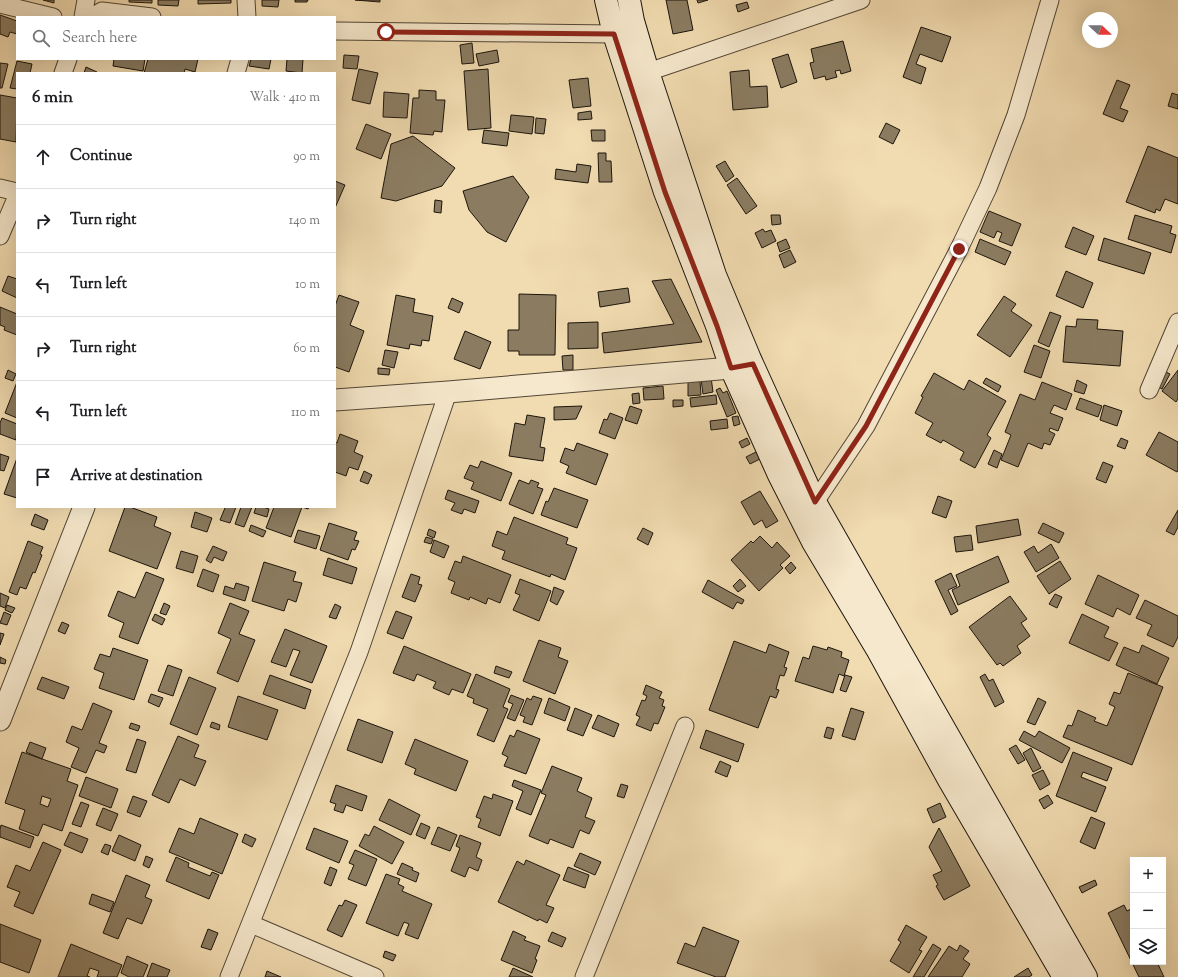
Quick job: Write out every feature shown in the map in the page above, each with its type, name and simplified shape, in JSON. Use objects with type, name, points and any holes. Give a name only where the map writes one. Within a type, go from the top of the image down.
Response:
[{"type":"main road","points":[[606,0],[614,34],[665,192],[717,326],[731,368],[779,475],[813,542],[877,649],[948,780],[1064,977]]},
{"type":"main road","points":[[629,0],[633,20],[648,72],[715,275],[815,502],[1086,977]]},
{"type":"street","points":[[83,16],[86,0]]},
{"type":"street","points":[[246,0],[247,16]]},
{"type":"street","points":[[648,72],[861,0]]},
{"type":"street","points":[[815,502],[866,426],[959,249],[988,188],[1016,115],[1050,0]]},
{"type":"street","points":[[0,4],[49,16]]},
{"type":"street","points":[[94,16],[102,11],[144,16]]},
{"type":"street","points":[[336,31],[614,34]]},
{"type":"street","points":[[63,72],[68,60]]},
{"type":"street","points":[[236,72],[240,60]]},
{"type":"street","points":[[0,188],[16,192]]},
{"type":"street","points":[[0,236],[16,198]]},
{"type":"street","points":[[1149,390],[1178,322]]},
{"type":"street","points":[[336,400],[731,368],[753,364]]},
{"type":"street","points":[[229,977],[359,652],[448,392]]},
{"type":"street","points":[[0,720],[84,508]]},
{"type":"street","points":[[584,977],[685,726]]},
{"type":"street","points":[[250,924],[376,977]]},
{"type":"building","points":[[43,0],[54,0],[54,3]]},
{"type":"building","points":[[129,0],[152,0],[152,3],[129,2]]},
{"type":"building","points":[[158,0],[179,0],[178,6],[158,5]]},
{"type":"building","points":[[198,0],[231,0],[231,3],[198,4]]},
{"type":"building","points":[[262,0],[279,0],[278,7],[262,6]]},
{"type":"building","points":[[295,0],[308,0],[307,2],[295,2]]},
{"type":"building","points":[[355,0],[380,0],[380,2]]},
{"type":"building","points":[[666,0],[687,0],[693,30],[673,34]]},
{"type":"building","points":[[697,0],[708,0],[698,3]]},
{"type":"building","points":[[747,2],[749,8],[738,12],[736,5]]},
{"type":"building","points":[[0,15],[16,21],[16,34],[10,32],[8,37],[0,34]]},
{"type":"building","points":[[921,27],[951,37],[942,62],[920,54],[916,64],[926,68],[921,84],[903,77]]},
{"type":"building","points":[[843,41],[851,71],[841,74],[840,70],[835,71],[837,77],[826,80],[825,76],[814,79],[810,63],[814,62],[811,49]]},
{"type":"building","points":[[472,43],[474,63],[462,64],[460,45]]},
{"type":"building","points":[[497,50],[499,62],[479,66],[476,54]]},
{"type":"building","points":[[788,54],[797,82],[781,88],[772,59]]},
{"type":"building","points":[[344,55],[359,56],[357,69],[343,68]]},
{"type":"building","points":[[114,60],[145,60],[143,71],[113,66]]},
{"type":"building","points":[[148,60],[198,60],[195,72],[185,69],[184,72],[144,72]]},
{"type":"building","points":[[251,60],[271,60],[269,69],[249,66]]},
{"type":"building","points":[[287,60],[303,60],[302,72],[286,71]]},
{"type":"building","points":[[17,61],[32,64],[30,72],[16,72],[16,89],[10,88]]},
{"type":"building","points":[[0,63],[8,64],[2,88],[0,88]]},
{"type":"building","points":[[86,67],[97,72],[84,72]]},
{"type":"building","points":[[359,69],[378,73],[370,104],[352,100]]},
{"type":"building","points":[[488,69],[491,128],[468,130],[464,71]]},
{"type":"building","points":[[749,70],[750,87],[767,86],[768,107],[733,110],[730,72]]},
{"type":"building","points":[[588,78],[591,106],[573,108],[569,80]]},
{"type":"building","points":[[1117,80],[1130,85],[1120,108],[1128,111],[1123,122],[1103,114]]},
{"type":"building","points":[[419,90],[436,91],[436,100],[445,100],[442,132],[434,131],[433,135],[410,133],[413,98],[419,98]]},
{"type":"building","points":[[384,92],[409,94],[407,118],[383,117]]},
{"type":"building","points":[[1172,93],[1178,95],[1178,109],[1168,106]]},
{"type":"building","points":[[0,95],[16,98],[16,142],[0,139]]},
{"type":"building","points":[[591,111],[592,119],[578,120],[578,113]]},
{"type":"building","points":[[511,115],[534,117],[532,134],[509,131]]},
{"type":"building","points":[[536,118],[546,119],[544,134],[535,133]]},
{"type":"building","points":[[886,123],[900,130],[893,144],[879,137]]},
{"type":"building","points":[[366,124],[391,134],[381,159],[356,149]]},
{"type":"building","points":[[484,130],[509,133],[507,146],[482,143]]},
{"type":"building","points":[[591,130],[605,130],[605,141],[592,141]]},
{"type":"building","points":[[413,136],[455,168],[442,186],[396,201],[381,198],[391,144]]},
{"type":"building","points":[[1148,146],[1178,158],[1178,204],[1165,199],[1160,211],[1156,209],[1155,213],[1126,202]]},
{"type":"building","points":[[598,153],[606,153],[606,161],[611,161],[612,182],[599,182]]},
{"type":"building","points":[[725,161],[734,176],[726,182],[716,166]]},
{"type":"building","points":[[577,164],[591,166],[588,183],[555,179],[556,169],[576,172]]},
{"type":"building","points":[[513,176],[529,197],[506,242],[487,232],[469,210],[463,191]]},
{"type":"building","points":[[737,178],[757,206],[746,214],[727,185]]},
{"type":"building","points":[[336,181],[345,185],[336,206]]},
{"type":"building","points":[[435,200],[442,201],[441,213],[434,212]]},
{"type":"building","points":[[989,211],[1021,224],[1012,246],[999,241],[1002,233],[997,231],[994,238],[980,232]]},
{"type":"building","points":[[771,215],[780,215],[781,224],[772,225]]},
{"type":"building","points":[[1135,215],[1172,226],[1170,233],[1176,235],[1171,253],[1128,239]]},
{"type":"building","points":[[1073,227],[1094,236],[1086,255],[1065,247]]},
{"type":"building","points":[[763,229],[765,232],[771,230],[776,241],[762,248],[755,233]]},
{"type":"building","points":[[1104,238],[1151,253],[1144,274],[1098,260]]},
{"type":"building","points":[[786,239],[790,248],[780,252],[777,243]]},
{"type":"building","points":[[980,239],[1011,252],[1005,265],[975,252]]},
{"type":"building","points":[[790,250],[796,262],[784,268],[779,255]]},
{"type":"building","points":[[1066,271],[1093,283],[1083,308],[1056,296]]},
{"type":"building","points":[[8,276],[16,279],[16,298],[2,291]]},
{"type":"building","points":[[671,279],[702,342],[604,353],[602,333],[674,324],[652,281]]},
{"type":"building","points":[[628,288],[630,302],[600,307],[598,292]]},
{"type":"building","points":[[519,294],[556,295],[555,355],[519,355],[519,351],[508,351],[508,330],[519,330]]},
{"type":"building","points":[[339,295],[359,302],[350,325],[364,331],[349,372],[336,367],[336,303]]},
{"type":"building","points":[[396,295],[415,299],[413,312],[433,316],[429,341],[422,340],[421,346],[410,344],[409,349],[387,345]]},
{"type":"building","points":[[1004,296],[1016,304],[1011,311],[1032,325],[1010,357],[977,335]]},
{"type":"building","points":[[452,298],[463,303],[459,313],[448,308]]},
{"type":"building","points":[[0,307],[16,314],[16,335],[4,330],[5,327],[0,325]]},
{"type":"building","points":[[1050,312],[1061,316],[1049,347],[1038,342]]},
{"type":"building","points":[[1077,319],[1098,320],[1097,329],[1123,331],[1120,366],[1063,362],[1066,326],[1076,327]]},
{"type":"building","points":[[598,322],[598,348],[568,349],[568,323]]},
{"type":"building","points":[[465,331],[491,342],[480,369],[454,359]]},
{"type":"building","points":[[1034,345],[1050,351],[1041,378],[1024,372]]},
{"type":"building","points":[[385,350],[398,352],[394,368],[382,365]]},
{"type":"building","points":[[573,355],[573,370],[563,370],[562,356]]},
{"type":"building","points":[[378,368],[390,369],[389,375],[378,374]]},
{"type":"building","points":[[8,370],[16,374],[13,381],[5,378]]},
{"type":"building","points":[[1162,370],[1170,374],[1162,389],[1155,385]]},
{"type":"building","points":[[1178,370],[1178,399],[1176,402],[1162,391]]},
{"type":"building","points":[[934,373],[964,390],[969,380],[1006,401],[987,435],[991,438],[975,468],[960,460],[964,452],[943,440],[941,443],[926,435],[933,423],[915,413],[923,397],[921,396]]},
{"type":"building","points":[[711,377],[713,392],[703,394],[701,379]]},
{"type":"building","points":[[986,378],[1001,386],[998,392],[983,383]]},
{"type":"building","points":[[1077,380],[1087,385],[1084,394],[1074,391]]},
{"type":"building","points":[[700,381],[701,395],[688,396],[688,382]]},
{"type":"building","points":[[1042,382],[1072,394],[1066,410],[1054,405],[1050,413],[1063,418],[1058,431],[1050,428],[1049,431],[1055,434],[1050,445],[1044,443],[1042,449],[1028,443],[1018,467],[1001,460],[1011,435],[1005,432],[1020,394],[1035,400]]},
{"type":"building","points":[[16,385],[16,418],[5,413]]},
{"type":"building","points":[[663,386],[664,399],[644,400],[643,388]]},
{"type":"building","points":[[720,388],[723,393],[727,391],[736,413],[727,417],[716,390]]},
{"type":"building","points":[[639,393],[640,403],[633,404],[632,394]]},
{"type":"building","points":[[716,395],[717,404],[691,407],[690,398]]},
{"type":"building","points":[[1080,398],[1102,406],[1098,417],[1076,409]]},
{"type":"building","points":[[673,400],[683,400],[683,406],[673,407]]},
{"type":"building","points":[[1104,405],[1122,411],[1117,426],[1100,420]]},
{"type":"building","points":[[582,406],[576,419],[554,420],[554,407]]},
{"type":"building","points":[[630,406],[642,410],[637,424],[625,420]]},
{"type":"building","points":[[610,413],[623,418],[615,439],[599,433],[604,419],[607,420]]},
{"type":"building","points":[[527,415],[545,418],[540,447],[545,448],[543,461],[509,456],[515,423],[525,425]]},
{"type":"building","points":[[738,416],[740,424],[734,426],[732,417]]},
{"type":"building","points":[[2,418],[16,424],[16,440],[0,434],[0,423]]},
{"type":"building","points":[[727,419],[728,428],[711,430],[710,421]]},
{"type":"building","points":[[1159,432],[1178,442],[1177,472],[1146,455]]},
{"type":"building","points":[[340,434],[358,441],[354,452],[363,456],[358,470],[349,467],[346,476],[336,472],[337,443]]},
{"type":"building","points":[[747,438],[750,444],[742,448],[739,442]]},
{"type":"building","points":[[1121,438],[1128,441],[1125,449],[1117,446]]},
{"type":"building","points":[[577,443],[608,454],[596,485],[566,473],[569,466],[560,462],[565,448],[574,451]]},
{"type":"building","points":[[994,450],[1002,454],[997,468],[988,464]]},
{"type":"building","points":[[756,452],[760,459],[750,464],[746,457]]},
{"type":"building","points":[[0,454],[9,457],[4,471],[0,470]]},
{"type":"building","points":[[16,461],[16,498],[4,494]]},
{"type":"building","points":[[481,461],[512,473],[501,501],[471,489],[474,482],[464,478],[470,465],[478,468]]},
{"type":"building","points":[[1103,462],[1113,466],[1106,483],[1096,479]]},
{"type":"building","points":[[364,471],[372,475],[368,484],[360,481]]},
{"type":"building","points":[[519,480],[529,484],[531,480],[539,483],[537,487],[543,489],[533,514],[509,504]]},
{"type":"building","points":[[554,488],[588,500],[577,528],[541,515],[546,501],[548,502]]},
{"type":"building","points":[[448,490],[479,501],[475,513],[464,509],[462,514],[451,510],[455,503],[445,499]]},
{"type":"building","points":[[760,491],[778,521],[766,528],[762,520],[754,525],[741,502]]},
{"type":"building","points":[[938,496],[952,501],[946,518],[932,513]]},
{"type":"building","points":[[125,508],[133,508],[157,517],[154,526],[171,533],[157,569],[109,551]]},
{"type":"building","points":[[225,508],[236,508],[230,523],[220,520]]},
{"type":"building","points":[[241,508],[252,508],[244,527],[235,524]]},
{"type":"building","points":[[256,508],[269,509],[267,517],[254,513]]},
{"type":"building","points":[[274,508],[302,508],[291,537],[266,528]]},
{"type":"building","points":[[1178,510],[1178,527],[1174,535],[1166,531]]},
{"type":"building","points":[[195,512],[212,518],[207,532],[191,527]]},
{"type":"building","points":[[35,514],[48,520],[44,530],[31,525]]},
{"type":"building","points":[[514,517],[568,538],[566,544],[577,548],[565,580],[551,574],[550,577],[502,559],[505,551],[492,546],[497,531],[507,535]]},
{"type":"building","points":[[1018,519],[1021,535],[978,543],[976,526]]},
{"type":"building","points":[[329,523],[357,532],[354,540],[359,541],[355,550],[352,549],[348,560],[320,550]]},
{"type":"building","points":[[1043,523],[1064,533],[1059,543],[1038,533]]},
{"type":"building","points":[[251,525],[266,531],[263,537],[249,531]]},
{"type":"building","points":[[643,528],[653,533],[648,545],[637,539]]},
{"type":"building","points":[[429,529],[436,532],[434,538],[427,535]]},
{"type":"building","points":[[298,530],[320,536],[316,549],[294,542]]},
{"type":"building","points":[[971,535],[973,550],[956,552],[954,537]]},
{"type":"building","points":[[760,536],[772,548],[777,542],[790,556],[780,565],[783,568],[759,591],[731,560],[751,541],[753,543]]},
{"type":"building","points":[[426,537],[433,539],[431,544],[424,542]]},
{"type":"building","points":[[434,540],[449,546],[444,558],[430,552]]},
{"type":"building","points":[[28,541],[43,547],[40,554],[42,555],[35,573],[33,572],[26,589],[20,587],[17,595],[9,592]]},
{"type":"building","points":[[1051,544],[1059,558],[1036,572],[1024,552],[1034,546],[1038,553]]},
{"type":"building","points":[[213,546],[227,552],[223,561],[214,557],[211,563],[206,560]]},
{"type":"building","points":[[181,551],[198,556],[193,573],[176,568]]},
{"type":"building","points":[[463,556],[511,575],[500,603],[488,598],[486,604],[470,597],[469,600],[451,593],[455,582],[448,579],[455,561],[461,563]]},
{"type":"building","points":[[998,556],[1009,582],[958,605],[952,590],[960,586],[956,575]]},
{"type":"building","points":[[328,558],[357,568],[352,584],[323,575]]},
{"type":"building","points":[[1060,561],[1071,579],[1049,594],[1037,576]]},
{"type":"building","points":[[264,562],[296,572],[293,581],[302,583],[296,602],[288,599],[284,611],[252,601]]},
{"type":"building","points":[[791,562],[796,568],[790,574],[785,568]]},
{"type":"building","points":[[203,569],[219,575],[213,592],[197,586]]},
{"type":"building","points":[[146,572],[164,579],[138,644],[119,637],[124,623],[108,616],[118,591],[135,598]]},
{"type":"building","points":[[951,573],[957,586],[948,590],[958,611],[951,615],[935,581]]},
{"type":"building","points":[[411,574],[420,577],[418,584],[422,585],[415,602],[402,597]]},
{"type":"building","points":[[1098,575],[1139,595],[1130,615],[1117,608],[1113,617],[1085,604]]},
{"type":"building","points":[[520,579],[551,591],[539,621],[513,610],[520,595],[515,593]]},
{"type":"building","points":[[740,579],[746,586],[738,592],[733,586]]},
{"type":"building","points":[[708,580],[744,600],[742,604],[737,602],[733,609],[702,592]]},
{"type":"building","points":[[236,583],[249,587],[245,601],[223,594],[225,586],[234,589]]},
{"type":"building","points":[[554,587],[564,591],[557,605],[550,601]]},
{"type":"building","points":[[0,593],[9,597],[5,608],[0,606]]},
{"type":"building","points":[[1055,594],[1062,597],[1057,608],[1049,604]]},
{"type":"building","points":[[1010,596],[1027,619],[1021,623],[1030,636],[1017,646],[1021,653],[1003,666],[1000,663],[997,665],[969,627]]},
{"type":"building","points":[[1145,600],[1178,616],[1178,637],[1173,647],[1147,635],[1152,625],[1136,618]]},
{"type":"building","points":[[164,603],[170,606],[166,615],[160,613]]},
{"type":"building","points":[[230,603],[249,611],[239,634],[255,640],[238,682],[217,673],[231,639],[218,633]]},
{"type":"building","points":[[335,604],[341,607],[336,619],[329,617]]},
{"type":"building","points":[[7,605],[15,608],[12,613],[5,610]]},
{"type":"building","points":[[396,611],[412,617],[403,639],[387,633]]},
{"type":"building","points":[[4,612],[11,615],[7,625],[0,623]]},
{"type":"building","points":[[155,614],[165,619],[162,625],[152,620]]},
{"type":"building","points":[[1082,614],[1109,627],[1104,637],[1118,643],[1109,661],[1069,643]]},
{"type":"building","points":[[62,622],[69,625],[65,634],[58,631]]},
{"type":"building","points":[[285,629],[327,646],[312,683],[290,675],[300,651],[293,649],[286,667],[271,662]]},
{"type":"building","points":[[0,633],[4,634],[0,645]]},
{"type":"building","points":[[539,640],[561,648],[558,657],[568,661],[555,694],[523,681]]},
{"type":"building","points":[[734,641],[766,653],[769,644],[789,652],[784,667],[787,668],[784,676],[780,675],[776,689],[779,690],[776,698],[770,696],[758,728],[709,710]]},
{"type":"building","points":[[1142,645],[1169,658],[1157,684],[1116,665],[1124,647],[1139,653]]},
{"type":"building","points":[[404,646],[471,674],[463,693],[452,689],[449,695],[433,688],[436,682],[417,674],[414,681],[393,673]]},
{"type":"building","points":[[813,646],[827,650],[828,647],[842,652],[841,657],[849,660],[844,676],[839,674],[833,693],[795,681],[803,657],[809,659]]},
{"type":"building","points":[[113,648],[148,660],[134,700],[99,688],[104,673],[94,669],[100,654],[110,657]]},
{"type":"building","points":[[0,657],[6,660],[5,664],[0,663]]},
{"type":"building","points":[[168,665],[182,670],[173,696],[158,691]]},
{"type":"building","points":[[496,666],[512,672],[509,678],[494,673]]},
{"type":"building","points":[[1128,673],[1163,687],[1132,765],[1063,737],[1068,725],[1072,726],[1078,710],[1096,718],[1094,721],[1107,726],[1115,707],[1109,704],[1114,692],[1120,694]]},
{"type":"building","points":[[476,674],[510,689],[503,707],[508,709],[494,742],[477,735],[488,709],[473,703],[474,699],[467,696]]},
{"type":"building","points":[[985,674],[989,681],[993,679],[1004,702],[995,707],[980,677]]},
{"type":"building","points":[[270,675],[311,690],[305,709],[263,694]]},
{"type":"building","points":[[845,675],[852,677],[846,692],[840,690]]},
{"type":"building","points":[[42,677],[69,687],[64,699],[37,689]]},
{"type":"building","points":[[189,677],[216,688],[197,735],[170,724]]},
{"type":"building","points":[[646,685],[662,692],[659,698],[664,700],[662,706],[665,707],[658,724],[654,723],[651,731],[636,725],[640,717],[636,715],[642,700],[645,701],[647,696],[643,694]]},
{"type":"building","points":[[151,694],[163,698],[159,707],[148,702]]},
{"type":"building","points":[[511,695],[524,700],[515,721],[507,718],[513,704],[508,702]]},
{"type":"building","points":[[238,696],[278,710],[267,740],[228,727]]},
{"type":"building","points":[[533,696],[542,699],[532,725],[523,722],[525,717],[520,715],[527,698],[531,700]]},
{"type":"building","points":[[549,698],[570,707],[565,721],[544,713]]},
{"type":"building","points":[[1038,698],[1046,702],[1035,725],[1027,722]]},
{"type":"building","points":[[93,703],[112,711],[99,743],[107,746],[104,753],[96,750],[86,773],[71,767],[79,748],[66,742],[72,726],[82,730]]},
{"type":"building","points":[[575,708],[592,715],[583,736],[567,730]]},
{"type":"building","points":[[851,708],[864,712],[855,740],[842,736]]},
{"type":"building","points":[[598,715],[619,724],[614,737],[592,728]]},
{"type":"building","points":[[358,719],[393,732],[382,763],[347,750]]},
{"type":"building","points":[[212,722],[220,725],[219,730],[210,727]]},
{"type":"building","points":[[131,723],[140,726],[138,731],[129,728]]},
{"type":"building","points":[[827,727],[834,729],[831,739],[824,737]]},
{"type":"building","points":[[517,730],[540,739],[526,774],[504,766],[508,757],[502,754],[510,735],[514,737]]},
{"type":"building","points":[[706,730],[744,744],[738,762],[700,748]]},
{"type":"building","points":[[1024,731],[1035,737],[1039,731],[1070,748],[1062,763],[1019,740]]},
{"type":"building","points":[[178,736],[199,745],[194,757],[206,761],[195,786],[180,779],[169,803],[152,795]]},
{"type":"building","points":[[137,739],[146,742],[136,773],[126,770]]},
{"type":"building","points":[[415,739],[468,761],[456,791],[414,774],[416,769],[405,764]]},
{"type":"building","points":[[30,742],[46,748],[42,759],[26,752]]},
{"type":"building","points":[[1016,745],[1025,760],[1018,764],[1009,749]]},
{"type":"building","points":[[1031,748],[1041,768],[1033,772],[1023,753]]},
{"type":"building","points":[[22,752],[71,769],[67,781],[78,785],[62,831],[43,824],[38,836],[19,829],[25,810],[5,803]],"holes":[[[42,796],[51,799],[48,807],[40,804]]]},
{"type":"building","points":[[1073,752],[1112,768],[1107,781],[1083,772],[1081,777],[1106,787],[1096,812],[1056,796]]},
{"type":"building","points":[[720,761],[731,766],[727,777],[715,772]]},
{"type":"building","points":[[552,766],[582,778],[577,791],[592,798],[585,817],[595,821],[589,834],[580,830],[573,848],[550,839],[548,844],[529,836],[546,795],[541,793]]},
{"type":"building","points":[[1043,770],[1050,784],[1040,790],[1032,775]]},
{"type":"building","points":[[86,777],[118,789],[111,808],[79,796]]},
{"type":"building","points":[[514,780],[541,790],[531,815],[516,809],[523,791],[512,786]]},
{"type":"building","points":[[621,784],[628,786],[624,798],[617,796]]},
{"type":"building","points":[[336,785],[367,796],[362,811],[346,805],[343,813],[334,810],[336,804],[330,802]]},
{"type":"building","points":[[493,794],[513,801],[500,836],[478,827],[481,819],[476,817],[484,796],[492,799]]},
{"type":"building","points":[[1048,795],[1053,803],[1044,809],[1039,800]]},
{"type":"building","points":[[133,796],[147,801],[140,817],[127,812]]},
{"type":"building","points":[[389,799],[420,815],[411,835],[379,820]]},
{"type":"building","points":[[81,802],[89,805],[81,827],[72,824]]},
{"type":"building","points":[[940,803],[946,817],[933,823],[927,809]]},
{"type":"building","points":[[103,808],[118,814],[111,831],[96,825]]},
{"type":"building","points":[[1091,817],[1105,823],[1095,849],[1080,842]]},
{"type":"building","points":[[200,818],[238,834],[222,874],[169,852],[179,828],[194,834]]},
{"type":"building","points":[[421,823],[430,827],[425,839],[416,835]]},
{"type":"building","points":[[1,825],[34,837],[30,848],[0,837]]},
{"type":"building","points":[[374,826],[404,842],[392,864],[359,846],[365,834],[369,836]]},
{"type":"building","points":[[438,827],[457,835],[450,851],[431,844]]},
{"type":"building","points":[[314,828],[348,841],[339,863],[306,849]]},
{"type":"building","points":[[939,828],[970,886],[944,900],[936,886],[938,885],[933,875],[942,871],[929,847]]},
{"type":"building","points":[[70,832],[88,839],[82,853],[64,845]]},
{"type":"building","points":[[245,834],[256,839],[252,847],[242,842]]},
{"type":"building","points":[[119,835],[141,845],[135,861],[112,851]]},
{"type":"building","points":[[460,835],[481,843],[476,857],[482,860],[478,871],[469,867],[465,877],[451,871],[460,848],[456,846]]},
{"type":"building","points":[[43,842],[61,850],[33,914],[14,906],[20,892],[7,887],[16,865],[30,871]]},
{"type":"building","points":[[105,844],[111,846],[108,855],[101,852]]},
{"type":"building","points":[[355,850],[377,859],[366,886],[348,879],[354,865],[349,863]]},
{"type":"building","points":[[580,853],[601,862],[595,875],[574,866]]},
{"type":"building","points":[[146,856],[153,859],[149,868],[143,865]]},
{"type":"building","points":[[176,857],[189,863],[188,867],[210,876],[212,872],[219,875],[209,899],[166,881]]},
{"type":"building","points":[[526,860],[560,875],[546,905],[554,908],[547,923],[539,919],[538,921],[498,902],[517,861],[524,865]]},
{"type":"building","points":[[402,863],[413,868],[412,870],[419,873],[416,882],[397,874]]},
{"type":"building","points":[[330,867],[337,870],[331,886],[324,883]]},
{"type":"building","points":[[568,867],[589,875],[585,888],[563,880]]},
{"type":"building","points":[[386,874],[400,879],[398,884],[404,887],[402,891],[432,904],[418,939],[405,934],[409,924],[404,922],[398,936],[366,923]]},
{"type":"building","points":[[126,875],[150,885],[145,897],[152,900],[142,924],[127,918],[118,939],[103,933]]},
{"type":"building","points":[[1095,880],[1097,885],[1082,893],[1079,887]]},
{"type":"building","points":[[92,894],[114,902],[110,912],[89,904]]},
{"type":"building","points":[[345,900],[357,905],[342,937],[327,930],[339,905],[342,906]]},
{"type":"building","points":[[1124,905],[1127,911],[1130,910],[1130,958],[1108,913]]},
{"type":"building","points":[[0,924],[41,940],[29,973],[0,962]]},
{"type":"building","points":[[906,925],[927,937],[919,950],[922,951],[909,973],[890,961],[901,942],[898,940]]},
{"type":"building","points":[[703,927],[739,941],[725,977],[716,977],[677,963],[685,943],[695,947]]},
{"type":"building","points":[[208,929],[218,933],[211,950],[201,947]]},
{"type":"building","points":[[513,931],[526,937],[524,940],[540,946],[532,973],[501,960]]},
{"type":"building","points":[[552,932],[566,938],[562,947],[548,941]]},
{"type":"building","points":[[71,944],[122,965],[117,977],[97,977],[99,971],[90,968],[87,976],[90,977],[58,977]]},
{"type":"building","points":[[933,944],[941,949],[924,977],[913,977]]},
{"type":"building","points":[[960,945],[969,951],[963,959],[970,964],[962,977],[928,977],[949,946],[957,951]]},
{"type":"building","points":[[385,951],[396,955],[393,961],[383,957]]},
{"type":"building","points":[[127,956],[148,965],[143,977],[129,977],[121,973]]},
{"type":"building","points":[[152,963],[170,970],[167,977],[147,977]]},
{"type":"building","points":[[1133,965],[1158,965],[1164,977],[1139,977]]},
{"type":"building","points":[[513,968],[533,977],[509,977]]},
{"type":"building","points":[[1028,968],[1032,975],[1029,977],[1014,977]]},
{"type":"building","points":[[267,971],[281,977],[265,977]]},
{"type":"route","points":[[386,32],[614,34],[665,192],[717,326],[731,368],[753,364],[815,502],[866,426],[959,249]]}]
